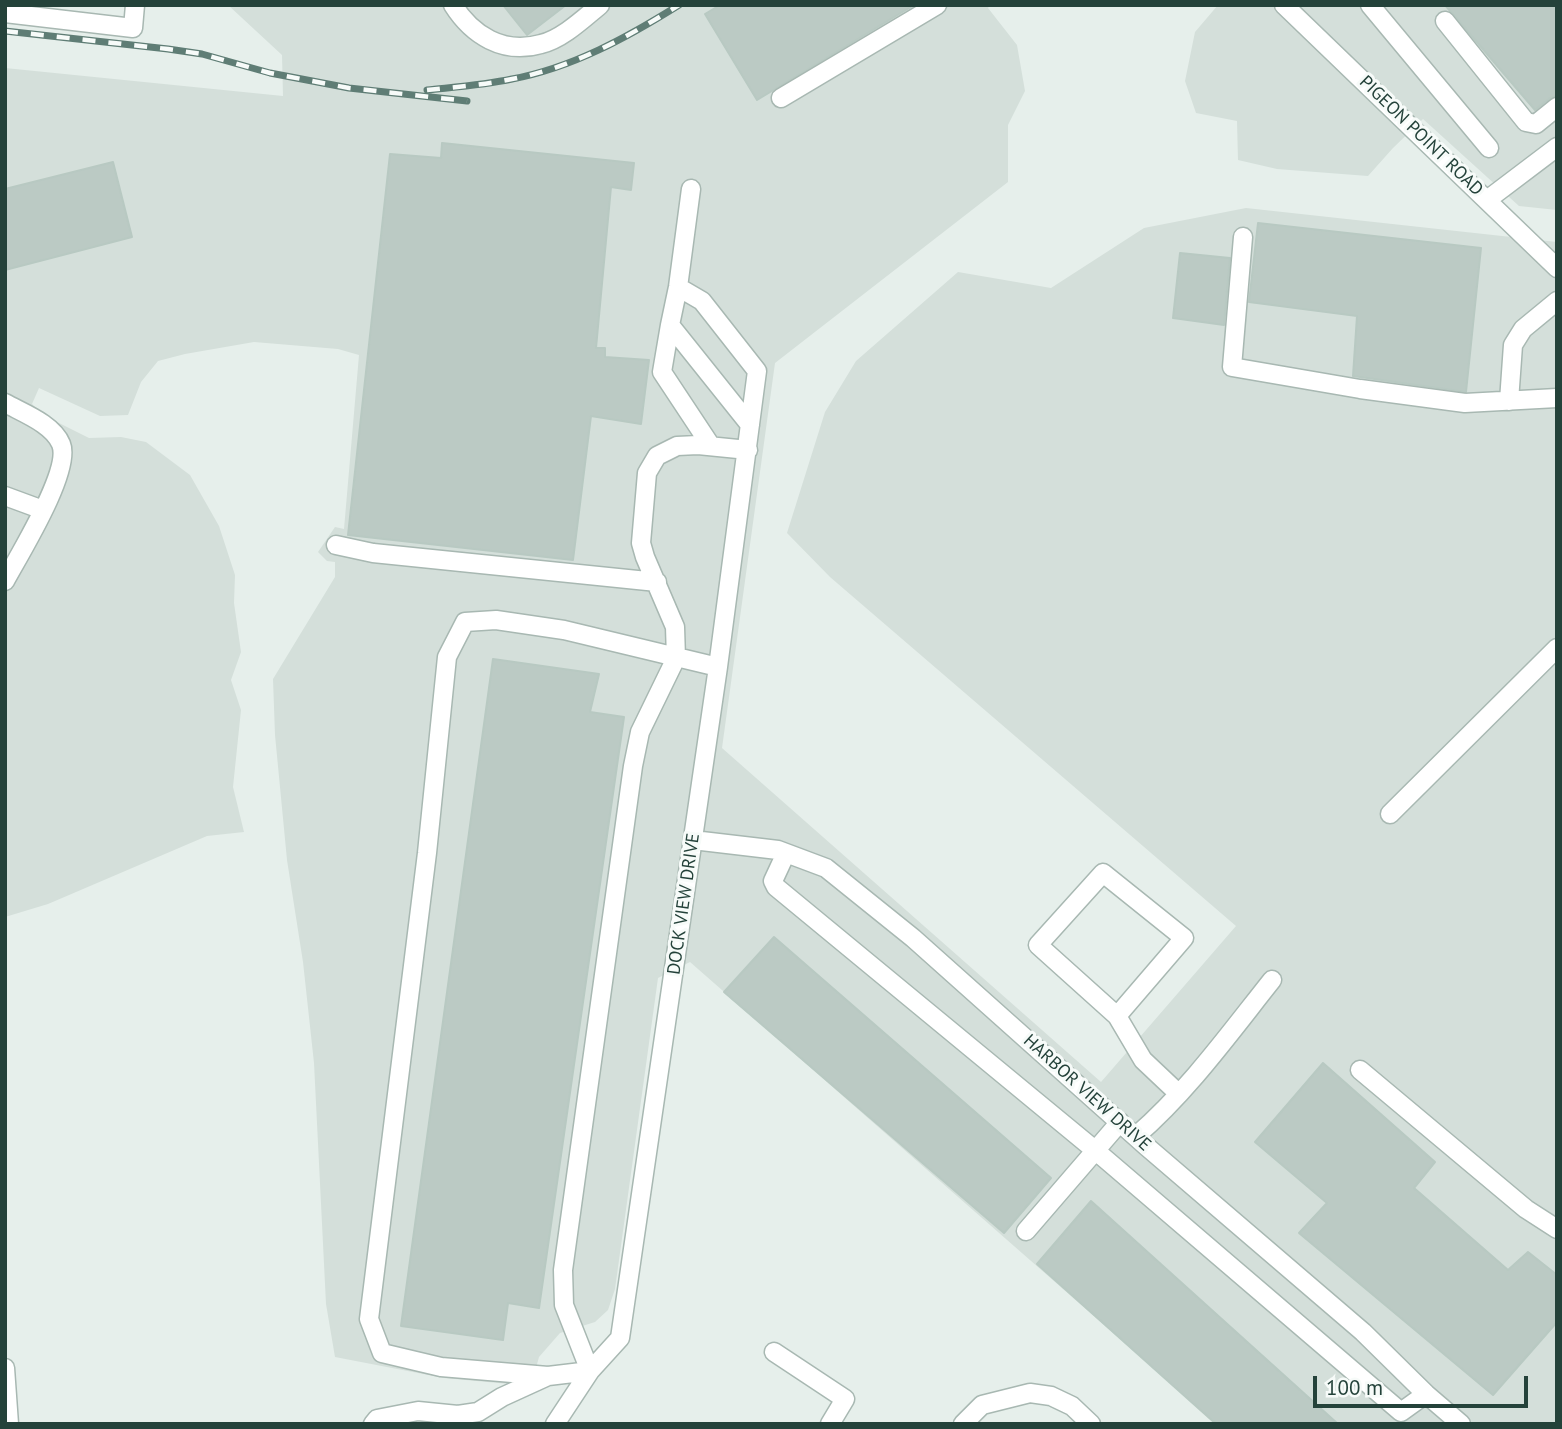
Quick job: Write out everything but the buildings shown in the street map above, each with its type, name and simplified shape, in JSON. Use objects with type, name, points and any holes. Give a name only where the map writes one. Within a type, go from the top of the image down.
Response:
[{"type":"street","points":[[5,13],[132,28],[135,5]]},
{"type":"street","points":[[453,5],[464,22],[479,36],[495,43],[521,46],[541,44],[578,23],[600,5]]},
{"type":"street","points":[[781,98],[937,5]]},
{"type":"street","name":"PIGEON POINT ROAD","points":[[1284,5],[1557,268]]},
{"type":"street","points":[[1370,5],[1489,149]]},
{"type":"street","points":[[1445,21],[1525,122],[1536,124],[1557,107]]},
{"type":"street","points":[[1487,200],[1557,147]]},
{"type":"street","points":[[691,188],[678,287],[662,372],[711,446]]},
{"type":"street","points":[[1243,237],[1232,367],[1360,389],[1465,403],[1557,398]]},
{"type":"street","name":"DOCK VIEW DRIVE","points":[[555,1424],[590,1371],[620,1338],[718,667],[757,371],[702,301],[678,287]]},
{"type":"street","points":[[1509,401],[1513,345],[1523,329],[1557,301]]},
{"type":"street","points":[[670,325],[750,425]]},
{"type":"street","points":[[5,402],[45,425],[61,443],[64,461],[43,510],[5,581]]},
{"type":"street","points":[[718,667],[677,658],[564,630],[496,620],[465,622],[447,657],[425,867],[369,1319],[382,1353],[441,1367],[548,1376],[590,1371],[564,1305],[563,1270],[633,766],[640,732],[677,658],[675,627],[645,557],[642,543],[647,473],[657,456],[677,446],[748,450]]},
{"type":"street","points":[[5,496],[43,510]]},
{"type":"street","points":[[336,545],[373,553],[657,582]]},
{"type":"street","points":[[1390,814],[1557,648]]},
{"type":"street","name":"HARBOR VIEW DRIVE","points":[[693,840],[778,850],[826,868],[913,938],[1363,1332],[1447,1417],[1461,1424]]},
{"type":"street","points":[[786,853],[774,881],[776,887],[1096,1151],[1401,1412],[1426,1394]]},
{"type":"street","points":[[1117,1016],[1184,937],[1103,873],[1038,945],[1117,1016],[1143,1060],[1179,1094]]},
{"type":"street","points":[[1136,1136],[1179,1094],[1272,980]]},
{"type":"street","points":[[1360,1070],[1526,1209],[1557,1229]]},
{"type":"street","points":[[1027,1231],[1120,1122]]},
{"type":"street","points":[[775,1352],[845,1399],[830,1424]]},
{"type":"street","points":[[5,1368],[9,1424]]},
{"type":"street","points":[[373,1424],[377,1419],[418,1411],[458,1415],[478,1412],[502,1397],[548,1376]]},
{"type":"street","points":[[962,1424],[982,1405],[1030,1393],[1051,1396],[1072,1406],[1091,1424]]},
{"type":"shaded area","points":[[228,5],[990,5],[988,8],[1017,45],[1025,91],[1008,125],[1008,182],[775,363],[722,748],[1101,1082],[1236,926],[830,577],[787,533],[825,412],[856,361],[958,272],[1051,288],[1144,228],[1246,208],[1557,242],[1557,1424],[1217,1424],[690,962],[658,978],[615,1289],[608,1310],[595,1322],[560,1333],[539,1357],[531,1386],[444,1378],[335,1357],[326,1304],[314,1063],[303,962],[287,860],[275,735],[273,679],[335,577],[335,562],[327,561],[318,552],[335,527],[344,529],[359,355],[338,349],[254,342],[158,361],[141,382],[128,415],[100,416],[39,388],[32,404],[45,416],[89,438],[121,437],[146,442],[190,475],[219,526],[235,575],[234,603],[241,652],[231,680],[241,710],[233,787],[244,832],[207,836],[48,904],[5,917],[5,68],[283,96],[282,55]]},
{"type":"shaded area","points":[[1218,5],[1557,5],[1557,210],[1519,206],[1423,119],[1368,176],[1277,169],[1238,160],[1237,121],[1196,113],[1185,81],[1195,32]]},
{"type":"railway","points":[[427,90],[501,81],[556,67],[620,40],[679,5]]},
{"type":"railway","points":[[5,31],[202,54],[270,73],[349,88],[467,101]]}]
